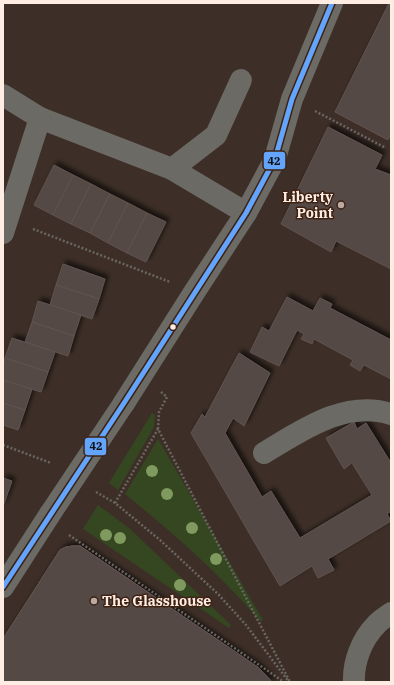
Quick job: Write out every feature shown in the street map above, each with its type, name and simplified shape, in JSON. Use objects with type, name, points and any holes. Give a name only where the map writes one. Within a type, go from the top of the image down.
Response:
[{"type":"street","points":[[3,587],[9,566],[46,522],[246,213],[276,159],[292,99],[332,3]]},
{"type":"street","points":[[172,169],[216,135],[241,80]]},
{"type":"street","points":[[3,95],[40,118],[172,169],[246,213]]},
{"type":"street","points":[[5,226],[40,118]]},
{"type":"street","points":[[264,453],[318,422],[340,414],[359,411],[382,411],[391,414]]},
{"type":"street","points":[[355,674],[363,641],[376,624],[391,613]]},
{"type":"path","points":[[334,121],[386,148]]},
{"type":"path","points":[[5,226],[195,291]]},
{"type":"path","points":[[115,503],[158,429],[159,412],[167,396],[141,377]]},
{"type":"path","points":[[158,429],[290,682]]},
{"type":"path","points":[[3,445],[48,461]]},
{"type":"path","points":[[108,499],[160,540],[218,594],[246,625],[290,682]]},
{"type":"path","points":[[46,522],[68,535],[284,682]]},
{"type":"green space","points":[[152,413],[155,415],[154,427],[118,490],[109,483]]},
{"type":"green space","points":[[158,439],[263,620],[261,622],[229,587],[196,555],[125,494]]},
{"type":"green space","points":[[98,505],[130,529],[231,625],[229,628],[83,529]]},
{"type":"building","points":[[389,3],[391,3],[391,134],[388,140],[335,112]]},
{"type":"building","name":"Liberty Point","points":[[328,127],[382,155],[375,169],[391,175],[389,185],[391,185],[391,269],[336,241],[331,252],[281,224]]},
{"type":"building","points":[[54,165],[73,175],[53,215],[34,205]]},
{"type":"building","points":[[73,175],[91,184],[71,224],[53,215]]},
{"type":"building","points":[[91,184],[110,194],[90,233],[71,224]]},
{"type":"building","points":[[110,194],[128,203],[108,243],[90,233]]},
{"type":"building","points":[[128,203],[147,213],[127,253],[108,243]]},
{"type":"building","points":[[147,213],[166,222],[146,262],[127,253]]},
{"type":"building","points":[[63,264],[105,279],[99,299],[56,285]]},
{"type":"building","points":[[56,285],[99,299],[92,319],[50,305]]},
{"type":"building","points":[[287,297],[313,311],[320,298],[332,304],[330,308],[391,340],[391,379],[364,365],[360,371],[350,365],[353,360],[314,339],[312,344],[301,339],[304,334],[297,330],[279,366],[250,352],[262,327],[269,331]]},
{"type":"building","points":[[38,301],[81,315],[74,336],[32,322]]},
{"type":"building","points":[[32,322],[74,336],[68,356],[25,342]]},
{"type":"building","points":[[12,338],[55,352],[48,372],[5,358]]},
{"type":"building","points":[[239,353],[270,373],[244,426],[233,418],[225,433],[262,497],[271,491],[300,538],[372,495],[352,463],[344,469],[326,438],[354,422],[357,429],[366,423],[391,463],[391,511],[387,514],[391,521],[328,559],[334,570],[318,578],[312,566],[280,586],[191,433],[202,414],[205,417]]},
{"type":"building","points":[[5,358],[48,372],[41,392],[3,380],[3,366]]},
{"type":"building","points":[[3,380],[32,389],[25,410],[3,403]]},
{"type":"building","points":[[3,403],[25,410],[18,430],[3,425]]},
{"type":"building","points":[[3,478],[12,481],[3,506]]},
{"type":"building","name":"The Glasshouse","points":[[73,546],[80,546],[259,668],[272,682],[5,682],[3,680],[3,639],[60,550]]},
{"type":"building","name":"The Glasshouse","points":[[73,546],[80,546],[259,668],[272,682],[5,682],[3,680],[3,639],[60,550]]},
{"type":"transit line","name":"42","points":[[3,587],[124,403],[246,213],[275,159],[292,99],[332,3]]},
{"type":"place","name":"Liberty Point","points":[[341,205]]},
{"type":"place","name":"The Glasshouse","points":[[94,601]]}]
